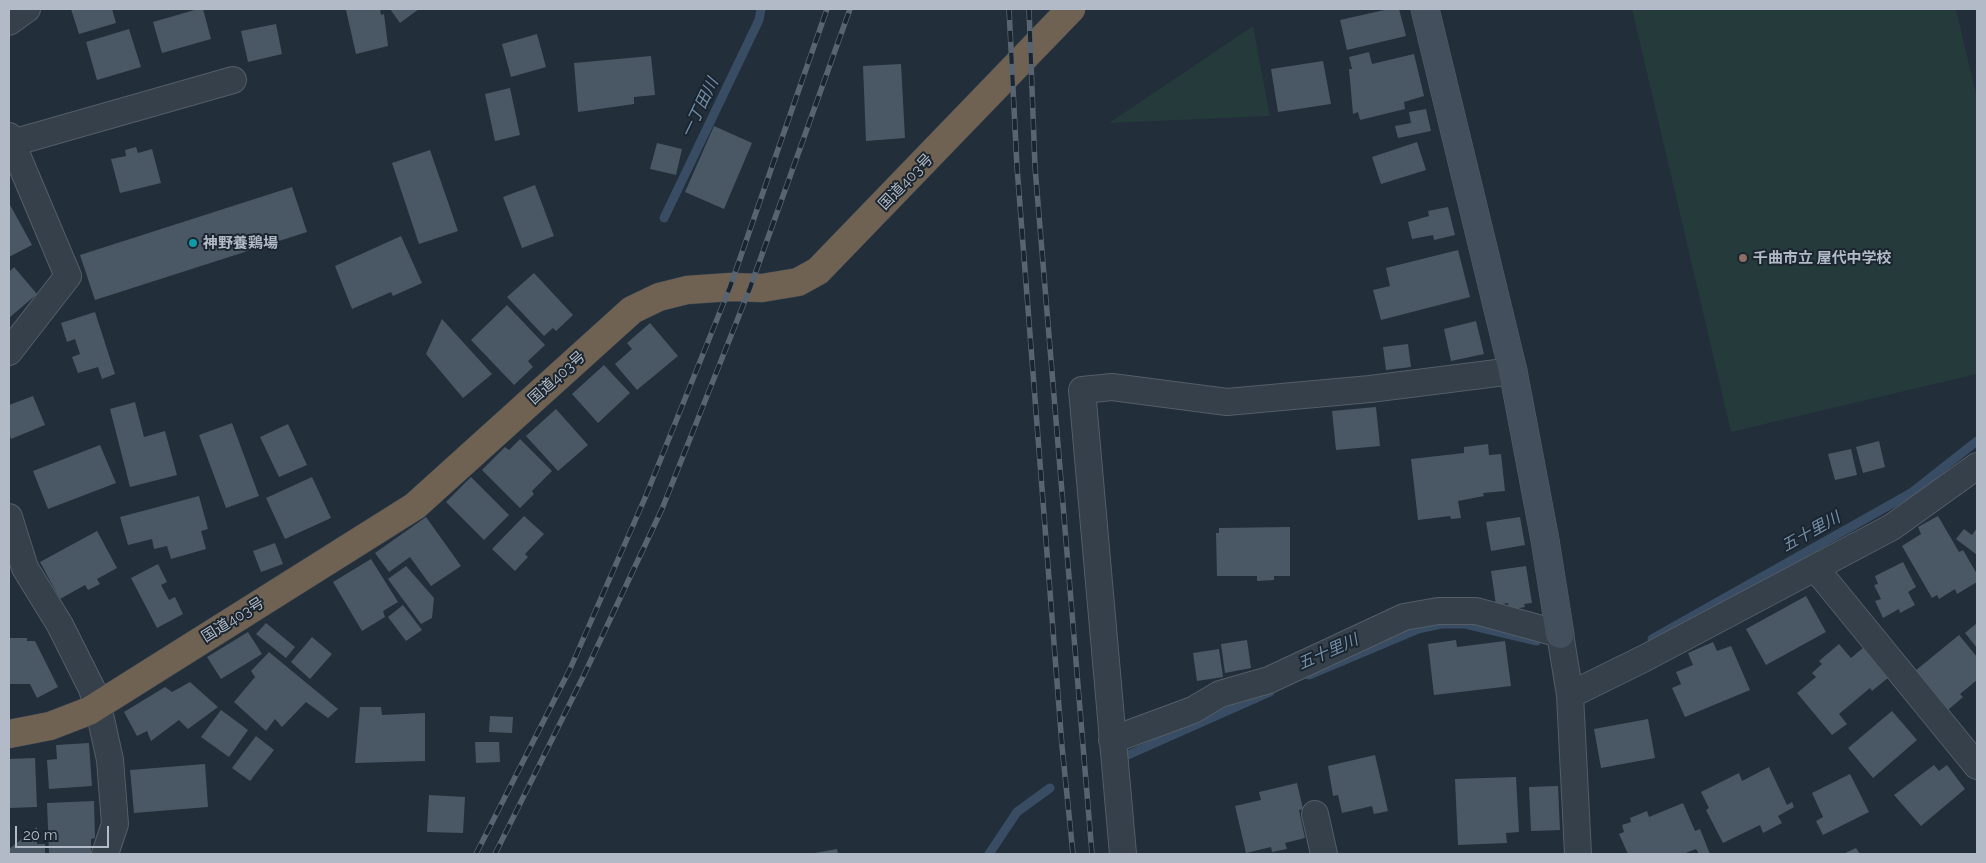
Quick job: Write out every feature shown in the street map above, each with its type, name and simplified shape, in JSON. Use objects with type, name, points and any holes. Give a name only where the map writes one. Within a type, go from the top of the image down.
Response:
[{"type":"highway","name":"国道403号","points":[[9,734],[50,726],[90,711],[415,506],[632,310],[659,298],[687,290],[730,287],[762,288],[798,282],[818,272],[1064,12]]},
{"type":"street","points":[[9,22],[27,9]]},
{"type":"street","points":[[1425,9],[1513,371],[1545,540],[1570,695],[1578,854]]},
{"type":"street","points":[[9,352],[68,276],[10,139],[233,80]]},
{"type":"street","points":[[1123,854],[1082,390],[1112,387],[1227,402],[1370,389],[1513,371]]},
{"type":"street","points":[[1570,695],[1816,569],[1892,527],[1975,472]]},
{"type":"street","points":[[9,517],[25,568],[60,625],[92,689],[97,706],[110,760],[116,824],[105,854]]},
{"type":"street","points":[[1816,569],[1977,766]]},
{"type":"street","points":[[1112,740],[1193,710],[1220,694],[1268,680],[1404,617],[1438,611],[1476,611],[1560,634]]},
{"type":"street","points":[[1316,814],[1324,854]]},
{"type":"green space","points":[[1632,9],[1956,9],[1977,98],[1977,374],[1731,432]]},
{"type":"green space","points":[[1253,26],[1270,116],[1109,123]]},
{"type":"building","points":[[71,9],[112,9],[116,23],[79,34]]},
{"type":"building","points":[[203,9],[211,39],[162,53],[153,22]]},
{"type":"building","points":[[380,9],[381,15],[384,14],[388,46],[356,54],[346,10]]},
{"type":"building","points":[[390,9],[419,9],[400,23]]},
{"type":"building","points":[[1389,9],[1399,9],[1406,36],[1347,50],[1340,20]]},
{"type":"building","points":[[276,24],[282,54],[248,62],[241,31]]},
{"type":"building","points":[[129,29],[141,67],[97,80],[86,42]]},
{"type":"building","points":[[537,34],[546,67],[511,77],[502,44]]},
{"type":"building","points":[[1369,52],[1372,64],[1414,54],[1424,96],[1404,102],[1405,109],[1360,120],[1358,112],[1353,114],[1349,69],[1352,69],[1349,57]]},
{"type":"building","points":[[651,56],[655,95],[634,97],[634,104],[578,112],[574,63]]},
{"type":"building","points":[[1323,61],[1331,104],[1278,112],[1271,69]]},
{"type":"building","points":[[901,64],[905,138],[866,141],[863,66]]},
{"type":"building","points":[[510,88],[520,135],[495,141],[485,94]]},
{"type":"building","points":[[1426,109],[1431,131],[1398,138],[1395,126],[1411,123],[1409,112]]},
{"type":"building","points":[[714,126],[752,143],[724,209],[685,192]]},
{"type":"building","points":[[1417,142],[1426,170],[1381,184],[1372,157]]},
{"type":"building","points":[[657,143],[682,149],[676,175],[650,169]]},
{"type":"building","points":[[136,147],[138,153],[152,149],[161,183],[120,193],[111,159],[126,156],[125,150]]},
{"type":"building","points":[[430,150],[458,231],[419,244],[392,163]]},
{"type":"building","points":[[535,185],[554,236],[522,248],[503,197]]},
{"type":"building","name":"神野養鶏場","points":[[292,187],[307,232],[95,300],[80,255]]},
{"type":"building","points":[[9,203],[32,245],[9,257]]},
{"type":"building","points":[[1448,207],[1455,235],[1434,240],[1433,235],[1412,239],[1408,222],[1429,216],[1428,211]]},
{"type":"building","points":[[401,236],[422,283],[393,296],[391,292],[352,309],[335,266]]},
{"type":"building","points":[[1458,250],[1470,297],[1381,320],[1373,290],[1390,286],[1386,268]]},
{"type":"building","points":[[14,267],[37,294],[9,318],[9,272]]},
{"type":"building","points":[[534,273],[573,315],[556,331],[553,328],[544,336],[507,297]]},
{"type":"building","points":[[507,305],[545,345],[528,361],[533,367],[514,385],[471,340]]},
{"type":"building","points":[[95,312],[115,374],[102,379],[98,367],[78,373],[72,357],[80,354],[75,339],[67,342],[61,323]]},
{"type":"building","points":[[442,319],[492,374],[463,398],[426,354]]},
{"type":"building","points":[[1476,321],[1484,354],[1451,361],[1444,329]]},
{"type":"building","points":[[650,323],[678,356],[637,390],[615,364],[632,349],[627,343]]},
{"type":"building","points":[[1408,344],[1411,367],[1386,370],[1383,347]]},
{"type":"building","points":[[604,365],[630,393],[598,423],[572,394]]},
{"type":"building","points":[[33,396],[45,425],[11,439],[9,433],[9,405]]},
{"type":"building","points":[[135,402],[144,437],[165,431],[177,475],[130,487],[110,409]]},
{"type":"building","points":[[1376,407],[1380,446],[1336,450],[1332,411]]},
{"type":"building","points":[[556,409],[588,445],[558,471],[526,436]]},
{"type":"building","points":[[232,423],[259,496],[226,508],[199,435]]},
{"type":"building","points":[[288,424],[307,465],[279,477],[260,437]]},
{"type":"building","points":[[520,439],[552,471],[532,491],[534,494],[520,508],[482,470],[505,447],[509,450]]},
{"type":"building","points":[[1879,441],[1885,467],[1863,473],[1856,447]]},
{"type":"building","points":[[1488,444],[1489,455],[1501,454],[1505,491],[1483,493],[1484,496],[1458,501],[1461,518],[1451,519],[1450,516],[1418,520],[1411,459],[1464,453],[1464,447]]},
{"type":"building","points":[[100,445],[116,483],[48,509],[33,471]]},
{"type":"building","points":[[1851,449],[1857,475],[1835,480],[1828,454]]},
{"type":"building","points":[[312,477],[331,518],[285,539],[266,498]]},
{"type":"building","points":[[471,477],[509,515],[484,540],[446,502]]},
{"type":"building","points":[[199,496],[208,529],[201,531],[206,549],[171,559],[167,546],[154,549],[152,539],[128,545],[120,517]]},
{"type":"building","points":[[524,516],[544,534],[525,554],[528,557],[515,571],[492,549]]},
{"type":"building","points":[[1938,516],[1959,552],[1963,550],[1977,574],[1977,582],[1957,594],[1955,589],[1939,599],[1937,595],[1932,598],[1902,546],[1921,534],[1918,527]]},
{"type":"building","points":[[426,517],[461,566],[431,586],[410,557],[389,572],[375,553]]},
{"type":"building","points":[[1520,517],[1525,545],[1491,551],[1486,522]]},
{"type":"building","points":[[1290,527],[1290,576],[1274,576],[1274,580],[1257,581],[1257,576],[1217,576],[1216,533],[1219,533],[1219,528]]},
{"type":"building","points":[[1977,528],[1977,555],[1956,539],[1964,529],[1972,535]]},
{"type":"building","points":[[97,531],[117,568],[97,579],[100,584],[88,590],[85,585],[60,599],[40,562]]},
{"type":"building","points":[[275,543],[283,564],[261,572],[253,551]]},
{"type":"building","points":[[371,559],[398,602],[383,611],[385,617],[362,631],[333,582]]},
{"type":"building","points":[[1903,562],[1916,587],[1908,592],[1915,605],[1900,613],[1899,609],[1883,618],[1875,601],[1881,599],[1874,585],[1878,584],[1875,576]]},
{"type":"building","points":[[158,564],[167,582],[161,585],[169,600],[175,597],[183,614],[157,628],[131,578]]},
{"type":"building","points":[[406,566],[434,598],[432,618],[421,624],[388,579]]},
{"type":"building","points":[[1526,566],[1532,603],[1524,604],[1525,607],[1509,610],[1508,603],[1496,605],[1491,571]]},
{"type":"building","points":[[1806,596],[1826,632],[1766,665],[1746,629]]},
{"type":"building","points":[[403,605],[422,630],[406,641],[388,617]]},
{"type":"building","points":[[266,623],[295,647],[286,658],[256,634]]},
{"type":"building","points":[[1977,623],[1977,648],[1965,633]]},
{"type":"building","points":[[248,632],[262,654],[221,679],[207,657]]},
{"type":"building","points":[[1959,635],[1977,657],[1977,680],[1960,694],[1963,697],[1948,710],[1915,671]]},
{"type":"building","points":[[312,637],[332,654],[310,679],[291,662]]},
{"type":"building","points":[[9,638],[27,638],[27,641],[35,641],[58,687],[37,698],[30,684],[9,684]]},
{"type":"building","points":[[1247,640],[1251,668],[1225,673],[1221,644]]},
{"type":"building","points":[[1456,640],[1457,647],[1505,641],[1511,686],[1434,695],[1428,644]]},
{"type":"building","points":[[1713,642],[1717,651],[1731,646],[1750,690],[1685,717],[1672,688],[1681,684],[1676,672],[1693,665],[1688,653]]},
{"type":"building","points":[[1839,644],[1851,658],[1864,647],[1889,677],[1872,691],[1870,688],[1839,714],[1847,724],[1832,735],[1797,693],[1816,677],[1812,673],[1822,664],[1819,661]]},
{"type":"building","points":[[1219,649],[1223,677],[1197,681],[1193,653]]},
{"type":"building","points":[[269,652],[338,709],[328,718],[306,702],[282,727],[275,719],[266,731],[234,702],[255,677],[251,671]]},
{"type":"building","points":[[190,682],[218,707],[188,729],[179,720],[151,741],[147,731],[137,736],[124,712],[165,687],[172,692]]},
{"type":"building","points":[[360,707],[381,707],[382,715],[425,713],[425,761],[355,763]]},
{"type":"building","points":[[221,710],[248,730],[229,757],[201,737]]},
{"type":"building","points":[[1892,711],[1917,740],[1873,778],[1848,748]]},
{"type":"building","points":[[490,716],[513,717],[512,733],[489,732]]},
{"type":"building","points":[[1648,719],[1655,758],[1601,768],[1594,729]]},
{"type":"building","points":[[256,736],[274,750],[250,781],[232,768]]},
{"type":"building","points":[[475,742],[499,742],[500,762],[476,763]]},
{"type":"building","points":[[89,743],[92,786],[49,789],[47,760],[57,759],[56,745]]},
{"type":"building","points":[[1375,755],[1388,811],[1374,814],[1372,806],[1342,813],[1338,795],[1333,796],[1328,766]]},
{"type":"building","points":[[35,758],[37,807],[9,808],[9,759]]},
{"type":"building","points":[[205,764],[208,807],[134,813],[130,770]]},
{"type":"building","points":[[1934,765],[1939,771],[1947,765],[1965,789],[1921,826],[1894,795]]},
{"type":"building","points":[[1769,767],[1787,805],[1792,802],[1794,807],[1778,816],[1782,823],[1763,833],[1760,825],[1723,843],[1706,810],[1709,808],[1701,792],[1739,773],[1742,781]]},
{"type":"building","points":[[1850,774],[1869,812],[1823,835],[1816,821],[1823,817],[1812,793]]},
{"type":"building","points":[[1516,777],[1519,832],[1506,833],[1507,843],[1458,845],[1455,779]]},
{"type":"building","points":[[1297,783],[1303,809],[1299,810],[1305,838],[1285,843],[1287,849],[1272,852],[1271,847],[1246,853],[1235,806],[1261,800],[1259,792]]},
{"type":"building","points":[[1558,786],[1560,830],[1531,831],[1529,787]]},
{"type":"building","points":[[429,795],[465,797],[463,833],[427,832]]},
{"type":"building","points":[[94,801],[95,838],[91,839],[91,854],[49,854],[47,803]]},
{"type":"building","points":[[1683,803],[1695,831],[1700,829],[1710,854],[1699,854],[1696,849],[1683,854],[1628,854],[1619,834],[1624,832],[1622,825],[1631,822],[1630,818],[1647,811],[1649,817]]},
{"type":"building","points":[[37,827],[37,844],[45,844],[45,854],[9,854],[9,849]]},
{"type":"building","points":[[1856,848],[1860,854],[1843,854]]},
{"type":"building","points":[[837,849],[838,854],[815,854],[815,853]]},
{"type":"waterway","name":"一丁田川","points":[[664,218],[759,20],[761,9]]},
{"type":"waterway","name":"五十里川","points":[[1652,639],[1911,493],[1977,441]]},
{"type":"waterway","name":"五十里川","points":[[1309,675],[1418,629],[1441,624],[1465,624],[1537,641]]},
{"type":"waterway","name":"五十里川","points":[[1128,755],[1270,692]]},
{"type":"waterway","name":"五十里川","points":[[989,854],[1017,812],[1050,788]]},
{"type":"railway","points":[[476,854],[570,669],[645,498],[730,287],[827,9]]},
{"type":"railway","points":[[495,854],[583,677],[662,509],[750,288],[850,9]]},
{"type":"railway","points":[[1009,9],[1017,167],[1062,746],[1073,854]]},
{"type":"railway","points":[[1029,9],[1035,167],[1092,854]]},
{"type":"place","name":"神野養鶏場","points":[[193,243]]},
{"type":"place","name":"千曲市立 屋代中学校","points":[[1743,258]]}]
